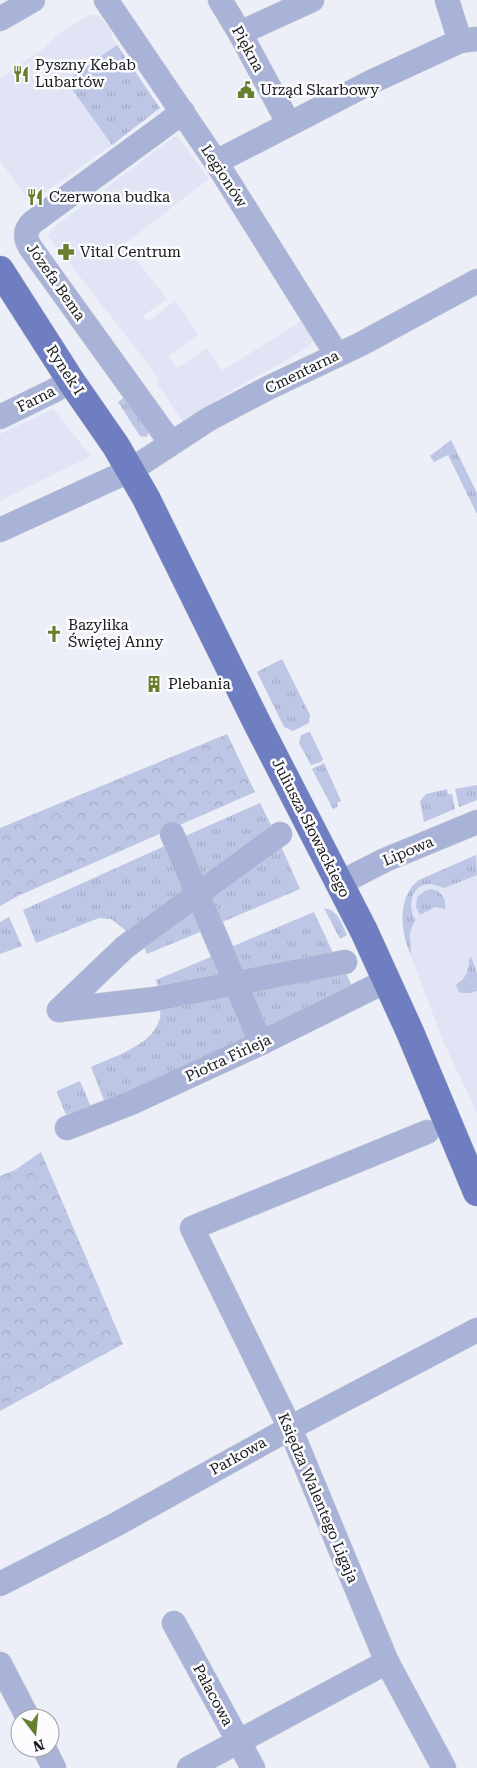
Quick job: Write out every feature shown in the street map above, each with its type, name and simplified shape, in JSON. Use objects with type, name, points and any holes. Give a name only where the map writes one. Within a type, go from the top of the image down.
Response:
[{"type":"main road","name":"Rynek I","points":[[0,270],[131,470]]},
{"type":"main road","name":"Juliusza Słowackiego","points":[[131,470],[258,725],[364,931],[410,1032],[477,1192]]},
{"type":"street","points":[[0,19],[34,0]]},
{"type":"street","name":"Legionów","points":[[106,0],[216,162],[337,355]]},
{"type":"street","name":"Piękna","points":[[220,0],[289,124]]},
{"type":"street","points":[[240,33],[312,0]]},
{"type":"street","points":[[216,162],[371,82],[469,40],[447,0]]},
{"type":"street","name":"Józefa Bema","points":[[171,443],[30,247],[26,234],[33,222],[183,112]]},
{"type":"street","name":"Cmentarna","points":[[0,530],[131,470],[218,414],[337,355],[477,281]]},
{"type":"street","name":"Farna","points":[[0,417],[54,391],[71,380]]},
{"type":"street","name":"Lipowa","points":[[340,883],[385,860],[477,822]]},
{"type":"street","points":[[172,834],[261,1043]]},
{"type":"street","points":[[280,834],[125,947],[58,1010],[155,999],[345,962]]},
{"type":"street","name":"Piotra Firleja","points":[[67,1128],[133,1102],[261,1043],[386,981]]},
{"type":"street","name":"Księdza Walentego Ligaja","points":[[427,1132],[192,1228],[290,1428],[387,1662],[444,1768]]},
{"type":"street","name":"Parkowa","points":[[0,1584],[477,1330]]},
{"type":"street","name":"Pałacowa","points":[[174,1622],[253,1768]]},
{"type":"street","points":[[189,1768],[387,1662]]},
{"type":"street","points":[[0,1664],[23,1708]]},
{"type":"shaded area","points":[[92,14],[100,16],[113,34],[111,36],[117,45],[67,81],[112,145],[30,203],[0,160],[0,78],[44,48],[59,33]]},
{"type":"shaded area","points":[[174,137],[178,137],[209,179],[124,244],[167,299],[143,316],[148,322],[175,300],[198,334],[169,356],[177,368],[207,348],[222,371],[301,321],[313,340],[310,345],[289,359],[234,389],[183,422],[156,382],[159,380],[145,360],[48,236],[50,231],[65,219]]},
{"type":"shaded area","points":[[53,409],[91,456],[0,501],[0,434]]},
{"type":"shaded area","points":[[477,855],[477,1113],[444,1043],[409,951],[402,915],[411,886],[419,880]]},
{"type":"green space","points":[[117,45],[160,108],[112,145],[66,81]]},
{"type":"green space","points":[[126,396],[149,431],[147,437],[140,436],[118,402]]},
{"type":"green space","points":[[451,440],[477,493],[477,514],[448,455],[434,462],[430,456]]},
{"type":"green space","points":[[282,659],[310,715],[309,723],[293,731],[284,727],[257,672]]},
{"type":"green space","points":[[310,732],[323,759],[321,762],[311,765],[299,743],[301,735]]},
{"type":"green space","points":[[227,734],[255,792],[18,896],[0,906],[0,828]]},
{"type":"green space","points":[[324,763],[341,801],[333,809],[312,769]]},
{"type":"green space","points":[[477,785],[477,800],[459,807],[455,789]]},
{"type":"green space","points":[[447,789],[448,794],[452,794],[455,809],[424,822],[420,801],[426,794]]},
{"type":"green space","points":[[260,803],[274,831],[201,882],[183,837]]},
{"type":"green space","points":[[169,844],[189,892],[129,933],[111,919],[99,918],[36,943],[23,910]]},
{"type":"green space","points":[[281,846],[300,889],[220,923],[209,895]]},
{"type":"green space","points":[[476,855],[477,875],[444,888],[429,884],[419,887],[415,891],[411,905],[415,920],[410,932],[411,955],[403,926],[403,915],[407,895],[412,887],[419,880]]},
{"type":"green space","points":[[431,889],[438,891],[442,896],[445,902],[445,909],[435,907],[420,915],[416,907],[417,897]]},
{"type":"green space","points":[[194,907],[205,930],[147,954],[143,945]]},
{"type":"green space","points":[[324,908],[336,915],[347,935],[340,939]]},
{"type":"green space","points":[[314,912],[334,955],[241,973],[231,947]]},
{"type":"green space","points":[[9,917],[22,946],[0,954],[0,922]]},
{"type":"green space","points":[[213,956],[222,978],[159,990],[156,980]]},
{"type":"green space","points":[[471,957],[477,973],[477,991],[459,992],[456,985],[465,977],[469,958]]},
{"type":"green space","points":[[344,969],[353,988],[264,1030],[247,989]]},
{"type":"green space","points":[[231,992],[250,1035],[112,1099],[104,1100],[91,1067],[130,1050],[148,1037],[155,1030],[160,1019],[160,1005]]},
{"type":"green space","points":[[80,1081],[91,1107],[67,1117],[57,1091]]},
{"type":"green space","points":[[41,1152],[123,1344],[0,1411],[0,1176],[15,1170]]},
{"type":"place","name":"Pyszny Kebab Lubartów","points":[[21,74]]},
{"type":"place","name":"Urząd Skarbowy","points":[[246,90]]},
{"type":"place","name":"Czerwona budka","points":[[35,197]]},
{"type":"place","name":"Vital Centrum","points":[[66,252]]},
{"type":"place","name":"Bazylika Świętej Anny","points":[[54,634]]},
{"type":"place","name":"Plebania","points":[[154,684]]}]
